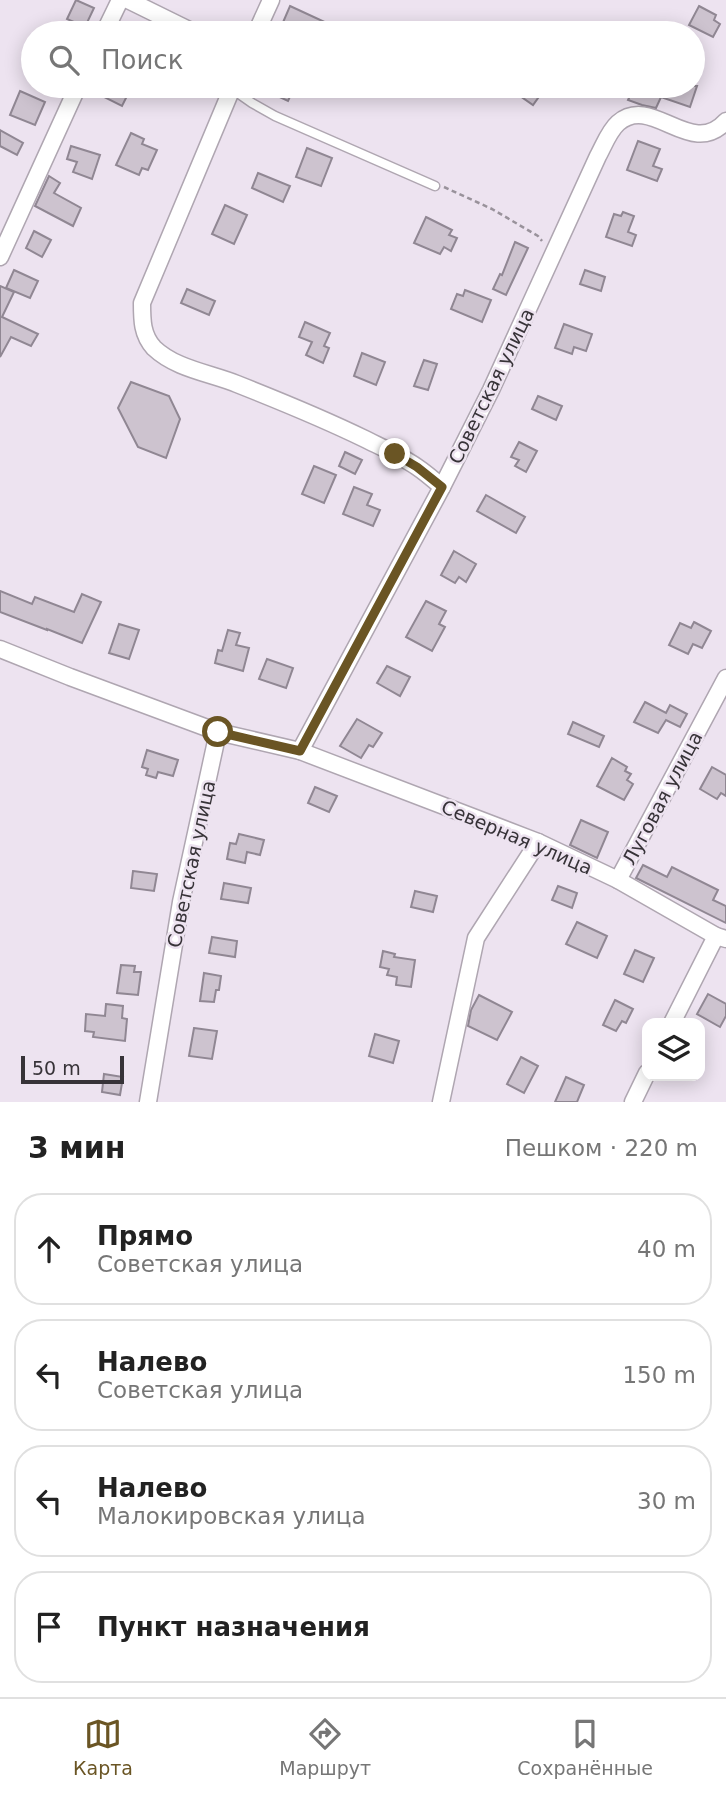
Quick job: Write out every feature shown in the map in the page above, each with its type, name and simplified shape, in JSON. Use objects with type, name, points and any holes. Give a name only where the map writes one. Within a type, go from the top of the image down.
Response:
[{"type":"street","points":[[110,21],[120,0]]},
{"type":"street","points":[[128,0],[171,21]]},
{"type":"street","points":[[261,21],[271,0]]},
{"type":"street","points":[[0,257],[73,98]]},
{"type":"street","points":[[228,98],[142,303],[142,322],[146,338],[164,356],[342,428],[395,454],[442,487]]},
{"type":"street","name":"Советская улица","points":[[300,751],[491,390],[611,131],[619,122],[630,116],[654,118],[694,134],[704,135],[713,132],[726,121]]},
{"type":"street","points":[[0,649],[218,732],[300,751]]},
{"type":"street","name":"Луговая улица","points":[[618,880],[726,678]]},
{"type":"street","name":"Советская улица","points":[[148,1102],[181,902],[218,732]]},
{"type":"street","name":"Северная улица","points":[[300,751],[538,842],[618,880],[721,938]]},
{"type":"street","points":[[441,1102],[476,938],[538,842]]},
{"type":"street","points":[[675,1018],[721,938]]},
{"type":"street","points":[[633,1102],[643,1081]]},
{"type":"lane","points":[[246,98],[275,116],[435,186]]},
{"type":"path","points":[[435,186],[492,209],[538,236],[553,254]]},
{"type":"building","points":[[76,0],[94,8],[88,21],[67,19]]},
{"type":"building","points":[[290,6],[322,21],[284,21]]},
{"type":"building","points":[[699,6],[716,15],[714,20],[720,24],[713,37],[705,33],[705,21],[691,21]]},
{"type":"building","points":[[20,91],[21,98],[36,98],[45,102],[35,125],[10,115]]},
{"type":"building","points":[[106,98],[126,98],[122,106]]},
{"type":"building","points":[[523,98],[538,98],[533,105]]},
{"type":"building","points":[[629,98],[661,98],[656,108],[628,100]]},
{"type":"building","points":[[664,98],[693,98],[690,107]]},
{"type":"building","points":[[0,130],[23,143],[17,155],[0,146]]},
{"type":"building","points":[[131,133],[144,139],[142,144],[157,150],[148,170],[142,168],[139,175],[116,165]]},
{"type":"building","points":[[638,141],[660,149],[653,166],[662,169],[657,181],[627,170]]},
{"type":"building","points":[[71,146],[100,155],[92,179],[73,172],[77,162],[67,159]]},
{"type":"building","points":[[307,148],[332,158],[321,186],[296,177]]},
{"type":"building","points":[[258,173],[290,186],[283,202],[252,188]]},
{"type":"building","points":[[49,176],[60,183],[54,193],[81,208],[73,226],[35,206]]},
{"type":"building","points":[[225,205],[247,215],[234,244],[212,234]]},
{"type":"building","points":[[623,212],[634,216],[628,232],[636,235],[632,246],[606,237],[614,214],[621,216]]},
{"type":"building","points":[[426,217],[452,230],[449,235],[457,238],[451,251],[444,247],[440,254],[414,243]]},
{"type":"building","points":[[34,231],[51,240],[42,257],[26,248]]},
{"type":"building","points":[[515,242],[528,248],[506,295],[493,289],[500,274],[502,275]]},
{"type":"building","points":[[14,270],[38,281],[30,298],[6,288]]},
{"type":"building","points":[[585,270],[605,277],[601,291],[580,284]]},
{"type":"building","points":[[0,286],[14,292],[2,317],[38,334],[31,346],[11,337],[0,357]]},
{"type":"building","points":[[187,289],[215,301],[209,315],[181,303]]},
{"type":"building","points":[[465,290],[491,300],[482,322],[451,309],[457,294],[463,296]]},
{"type":"building","points":[[305,322],[330,333],[324,346],[329,348],[323,363],[306,355],[312,342],[299,337]]},
{"type":"building","points":[[564,324],[592,334],[586,351],[574,347],[572,354],[555,348]]},
{"type":"building","points":[[362,353],[385,362],[376,385],[354,376]]},
{"type":"building","points":[[424,360],[437,364],[428,390],[414,386]]},
{"type":"building","points":[[131,382],[169,396],[180,419],[166,458],[138,447],[118,408]]},
{"type":"building","points":[[538,396],[562,406],[556,420],[532,409]]},
{"type":"building","points":[[519,442],[537,451],[526,472],[515,466],[519,460],[511,457]]},
{"type":"building","points":[[345,452],[362,460],[355,474],[339,466]]},
{"type":"building","points":[[314,466],[336,475],[324,503],[302,494]]},
{"type":"building","points":[[354,487],[372,494],[367,505],[380,510],[373,526],[343,514]]},
{"type":"building","points":[[486,495],[525,517],[516,533],[477,511]]},
{"type":"building","points":[[454,551],[476,564],[466,582],[459,577],[455,583],[441,575]]},
{"type":"building","points":[[0,591],[32,604],[35,597],[74,612],[82,594],[101,602],[82,643],[0,612]]},
{"type":"building","points":[[426,601],[446,611],[439,624],[445,627],[432,651],[406,637]]},
{"type":"building","points":[[694,622],[711,631],[702,648],[693,644],[688,654],[669,645],[680,623],[691,628]]},
{"type":"building","points":[[119,624],[139,630],[129,659],[109,653]]},
{"type":"building","points":[[228,630],[240,633],[236,645],[249,648],[243,671],[215,663],[218,650],[222,651]]},
{"type":"building","points":[[267,659],[293,668],[286,688],[259,679]]},
{"type":"building","points":[[387,666],[410,677],[400,696],[377,683]]},
{"type":"building","points":[[645,702],[666,713],[670,705],[687,714],[680,727],[666,720],[658,733],[634,722]]},
{"type":"building","points":[[357,719],[382,733],[373,747],[369,745],[361,758],[340,746]]},
{"type":"building","points":[[573,722],[604,736],[599,747],[568,734]]},
{"type":"building","points":[[147,750],[178,760],[173,776],[158,772],[156,778],[146,775],[148,769],[142,767]]},
{"type":"building","points":[[612,758],[627,767],[625,771],[631,774],[627,780],[633,784],[624,800],[597,786]]},
{"type":"building","points":[[712,767],[726,775],[726,796],[721,793],[717,799],[700,789]]},
{"type":"building","points":[[315,787],[337,796],[329,812],[308,803]]},
{"type":"building","points":[[581,820],[608,832],[597,858],[570,845]]},
{"type":"building","points":[[239,834],[264,840],[260,855],[247,852],[245,863],[227,859],[230,843],[236,844]]},
{"type":"building","points":[[643,865],[667,877],[672,867],[718,890],[713,900],[726,906],[726,923],[636,878]]},
{"type":"building","points":[[133,871],[157,874],[154,891],[131,888]]},
{"type":"building","points":[[224,883],[251,888],[248,903],[221,899]]},
{"type":"building","points":[[558,886],[577,893],[572,908],[552,900]]},
{"type":"building","points":[[415,891],[437,896],[433,912],[411,907]]},
{"type":"building","points":[[577,922],[607,936],[597,958],[566,944]]},
{"type":"building","points":[[212,937],[237,941],[235,957],[209,953]]},
{"type":"building","points":[[635,950],[654,958],[643,982],[624,974]]},
{"type":"building","points":[[383,951],[395,954],[394,957],[415,960],[411,987],[396,985],[397,977],[387,975],[389,969],[380,967]]},
{"type":"building","points":[[121,965],[135,966],[134,972],[141,972],[138,995],[117,993]]},
{"type":"building","points":[[204,973],[221,976],[214,1002],[200,1001]]},
{"type":"building","points":[[708,994],[726,1004],[726,1016],[720,1027],[697,1014]]},
{"type":"building","points":[[479,995],[512,1012],[497,1040],[468,1026],[471,1010]]},
{"type":"building","points":[[615,1000],[633,1009],[626,1023],[622,1021],[616,1031],[603,1025]]},
{"type":"building","points":[[106,1004],[123,1006],[122,1018],[127,1019],[125,1041],[93,1037],[94,1032],[85,1031],[86,1014],[105,1016]]},
{"type":"building","points":[[194,1028],[217,1031],[212,1059],[189,1056]]},
{"type":"building","points":[[375,1034],[399,1041],[393,1063],[369,1056]]},
{"type":"building","points":[[521,1057],[538,1066],[524,1093],[507,1084]]},
{"type":"building","points":[[104,1074],[123,1077],[120,1095],[102,1092]]},
{"type":"building","points":[[566,1077],[584,1085],[577,1102],[555,1102]]},
{"type":"route","points":[[218,732],[300,751],[442,487],[395,454]]}]
